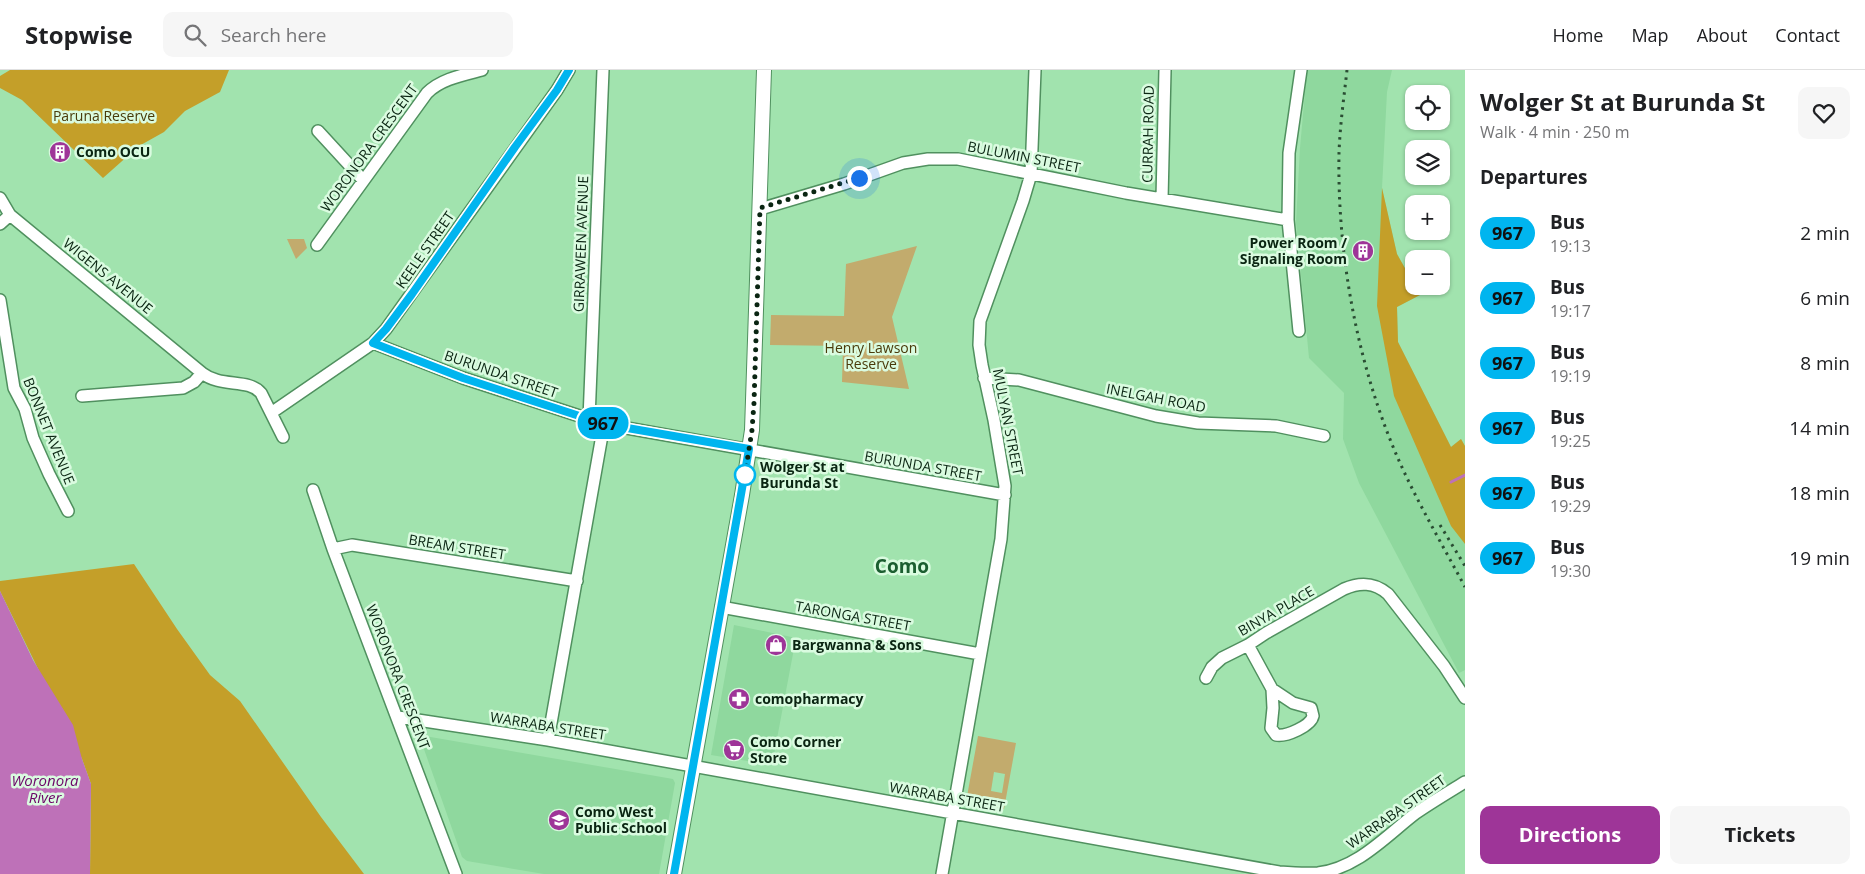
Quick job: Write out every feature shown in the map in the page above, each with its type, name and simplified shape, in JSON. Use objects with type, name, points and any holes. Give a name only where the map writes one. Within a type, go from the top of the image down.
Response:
[{"type":"street","name":"WORONORA CRESCENT","points":[[317,245],[417,106],[433,87],[482,70]]},
{"type":"street","name":"KEELE STREET","points":[[271,413],[373,343],[386,329],[557,90],[569,70]]},
{"type":"street","name":"GIRRAWEEN AVENUE","points":[[589,419],[603,70]]},
{"type":"street","points":[[674,873],[749,449],[754,403],[764,70]]},
{"type":"street","name":"MULYAN STREET","points":[[942,874],[1001,538],[1006,495],[1003,465],[984,378],[979,345],[980,321],[1031,174],[1035,70]]},
{"type":"street","name":"CURRAH ROAD","points":[[1162,199],[1165,70]]},
{"type":"street","points":[[1299,331],[1288,220],[1289,153],[1301,70]]},
{"type":"street","points":[[318,131],[363,180]]},
{"type":"street","name":"BULUMIN STREET","points":[[760,208],[844,184],[903,163],[928,159],[958,159],[1162,199],[1288,220]]},
{"type":"street","name":"WIGENS AVENUE","points":[[0,198],[10,215],[202,373],[212,380],[247,385],[257,389],[271,413]]},
{"type":"street","points":[[0,224],[10,215]]},
{"type":"street","name":"BONNET AVENUE","points":[[0,300],[14,388],[25,409],[33,438],[68,511]]},
{"type":"street","name":"BURUNDA STREET","points":[[373,343],[463,378],[604,424],[1006,495]]},
{"type":"street","points":[[82,396],[183,388],[194,382],[202,373]]},
{"type":"street","name":"INELGAH ROAD","points":[[984,378],[1019,380],[1115,406],[1198,423],[1276,426],[1324,436]]},
{"type":"street","points":[[271,413],[283,438]]},
{"type":"street","points":[[548,740],[604,424]]},
{"type":"street","name":"WORONORA CRESCENT","points":[[313,490],[333,549],[456,874]]},
{"type":"street","name":"BREAM STREET","points":[[333,549],[352,545],[577,581]]},
{"type":"street","name":"BINYA PLACE","points":[[1206,678],[1216,662],[1266,633],[1356,584],[1370,584],[1377,586],[1388,594],[1444,666],[1465,698]]},
{"type":"street","name":"TARONGA STREET","points":[[721,607],[980,654]]},
{"type":"street","points":[[1248,645],[1272,689],[1274,708],[1271,728],[1273,733],[1285,735],[1310,724],[1313,716],[1311,708],[1293,703],[1272,689]]},
{"type":"street","name":"WARRABA STREET","points":[[398,717],[548,740],[1280,873],[1319,873],[1356,860],[1417,813],[1465,782]]},
{"type":"shaded area","points":[[1307,70],[1392,70],[1387,92],[1382,188],[1397,254],[1405,268],[1405,295],[1420,295],[1397,307],[1398,342],[1451,447],[1461,439],[1465,446],[1465,670],[1459,673],[1359,483],[1343,439],[1344,393],[1309,358],[1296,222]]},
{"type":"shaded area","points":[[734,625],[796,638],[772,765],[711,755]]},
{"type":"shaded area","name":"Como West Public School","points":[[419,735],[673,779],[675,783],[659,874],[544,874],[467,861],[462,857]]},
{"type":"green space","name":"Paruna Reserve","points":[[10,70],[229,70],[220,92],[185,111],[164,132],[139,146],[103,178],[22,100],[0,88],[0,76]]},
{"type":"green space","points":[[1382,188],[1397,254],[1405,268],[1405,295],[1420,295],[1397,307],[1398,342],[1451,447],[1461,439],[1465,446],[1465,544],[1451,526],[1394,396],[1377,306]]},
{"type":"green space","points":[[287,239],[304,239],[307,248],[296,259]]},
{"type":"green space","name":"Henry Lawson Reserve","points":[[917,246],[892,317],[909,389],[842,382],[843,346],[770,345],[771,315],[844,316],[846,264]]},
{"type":"green space","points":[[134,564],[210,675],[240,701],[321,817],[364,874],[90,874],[91,784],[82,759],[0,591],[0,581]]},
{"type":"green space","points":[[978,736],[1016,743],[1004,809],[966,802]],"holes":[[[994,772],[1005,774],[1002,793],[991,791]]]},
{"type":"water","name":"Woronora River","points":[[0,591],[33,660],[73,725],[91,784],[90,874],[0,874]]},
{"type":"waterway","points":[[1451,482],[1465,475]]},
{"type":"railway","points":[[1347,70],[1339,153],[1339,192],[1346,272],[1362,351],[1372,389],[1400,463],[1465,587]]},
{"type":"railway","points":[[1440,525],[1465,566]]},
{"type":"bus line","name":"967","points":[[569,70],[540,115],[515,147],[412,294],[373,343],[463,378],[604,424],[749,449],[674,874]]},
{"type":"place","name":"Como OCU","points":[[60,152]]},
{"type":"place","name":"Power Room / Signaling Room","points":[[1363,251]]},
{"type":"place","name":"Wolger St at Burunda St","points":[[745,475]]},
{"type":"place","name":"Bargwanna & Sons","points":[[776,645]]},
{"type":"place","name":"comopharmacy","points":[[739,699]]},
{"type":"place","name":"Como Corner Store","points":[[734,750]]},
{"type":"place","name":"Como West Public School","points":[[559,820]]},
{"type":"district","name":"Como","points":[[902,566]]},
{"type":"route","points":[[745,475],[754,403],[760,208],[859,178]]}]
